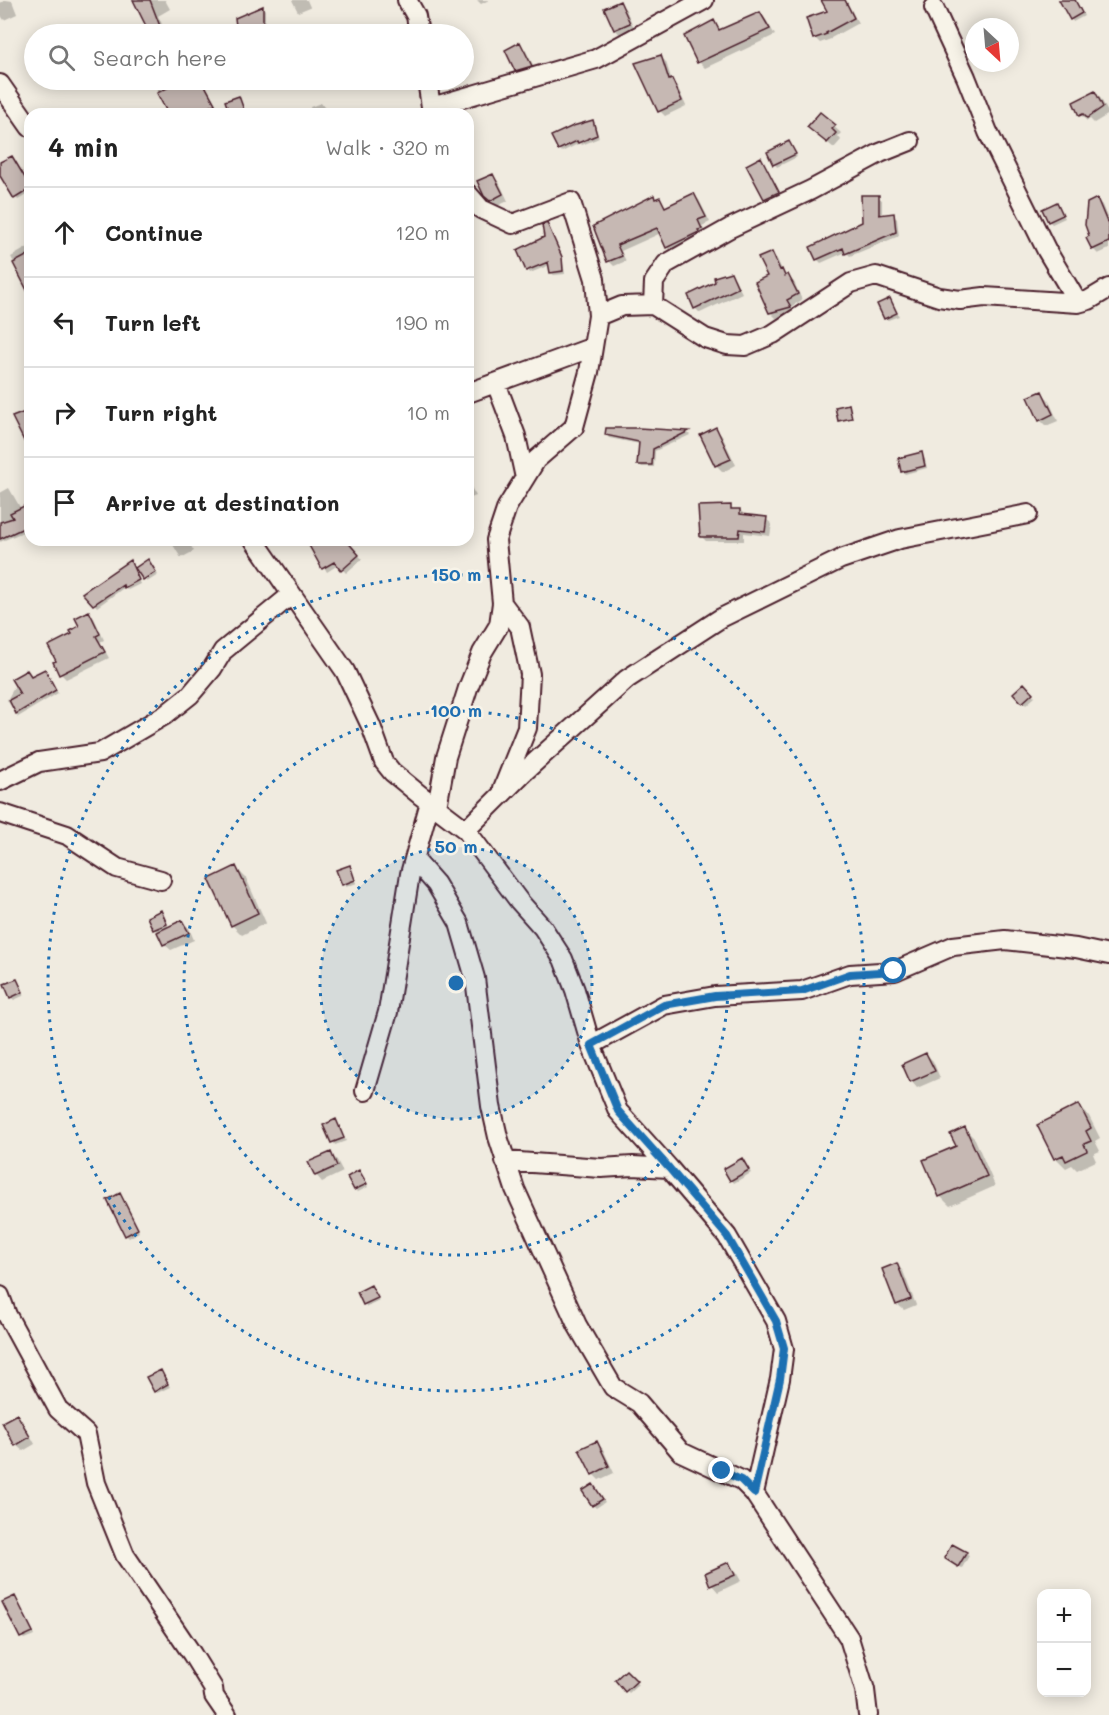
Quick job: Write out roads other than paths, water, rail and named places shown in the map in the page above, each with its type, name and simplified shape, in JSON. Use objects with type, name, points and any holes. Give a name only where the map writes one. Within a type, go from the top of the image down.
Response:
[{"type":"street","points":[[407,0],[416,16],[417,24]]},
{"type":"street","points":[[439,108],[596,60],[704,0]]},
{"type":"street","points":[[929,6],[1006,170],[1047,251],[1078,303]]},
{"type":"street","points":[[0,84],[24,118]]},
{"type":"street","points":[[429,90],[432,108]]},
{"type":"street","points":[[653,305],[654,282],[666,264],[730,228],[811,190],[880,153],[910,141]]},
{"type":"street","points":[[365,1091],[388,1012],[414,859],[433,805],[468,688],[482,653],[499,625],[502,603],[496,540],[507,507],[536,460],[574,428],[589,372],[598,316],[595,279],[571,202],[513,224],[482,209],[474,200]]},
{"type":"street","points":[[598,316],[622,306],[653,305],[705,338],[727,345],[745,346],[773,334],[851,283],[876,276],[939,297],[960,300],[984,297],[1078,303],[1089,300],[1109,288]]},
{"type":"street","points":[[474,391],[593,347]]},
{"type":"street","points":[[496,383],[516,436],[525,478]]},
{"type":"street","points":[[466,830],[627,679],[721,618],[841,559],[900,539],[1028,514]]},
{"type":"street","points":[[258,546],[345,671],[371,726],[384,762],[392,772],[466,830],[519,901],[543,928],[563,959],[575,990],[591,1045],[618,1111],[727,1236],[776,1321],[784,1348],[780,1379],[754,1493]]},
{"type":"street","points":[[0,781],[39,762],[100,753],[165,715],[190,694],[212,669],[223,651],[291,595]]},
{"type":"street","points":[[501,795],[527,728],[530,674],[520,627],[502,603]]},
{"type":"street","points":[[0,813],[67,835],[117,868],[161,880]]},
{"type":"street","points":[[414,859],[436,884],[459,923],[475,978],[486,1051],[491,1106],[505,1161],[538,1243],[577,1325],[613,1387],[639,1403],[681,1452],[741,1480],[754,1493],[849,1638],[865,1690],[867,1715]]},
{"type":"street","points":[[591,1045],[664,1005],[715,996],[802,991],[850,974],[894,971],[953,946],[1005,940],[1076,948],[1109,955]]},
{"type":"street","points":[[505,1161],[601,1168],[633,1166],[669,1168]]},
{"type":"street","points":[[0,1296],[7,1315],[58,1409],[86,1434],[96,1483],[125,1555],[192,1654],[213,1688],[214,1696],[227,1715]]}]
